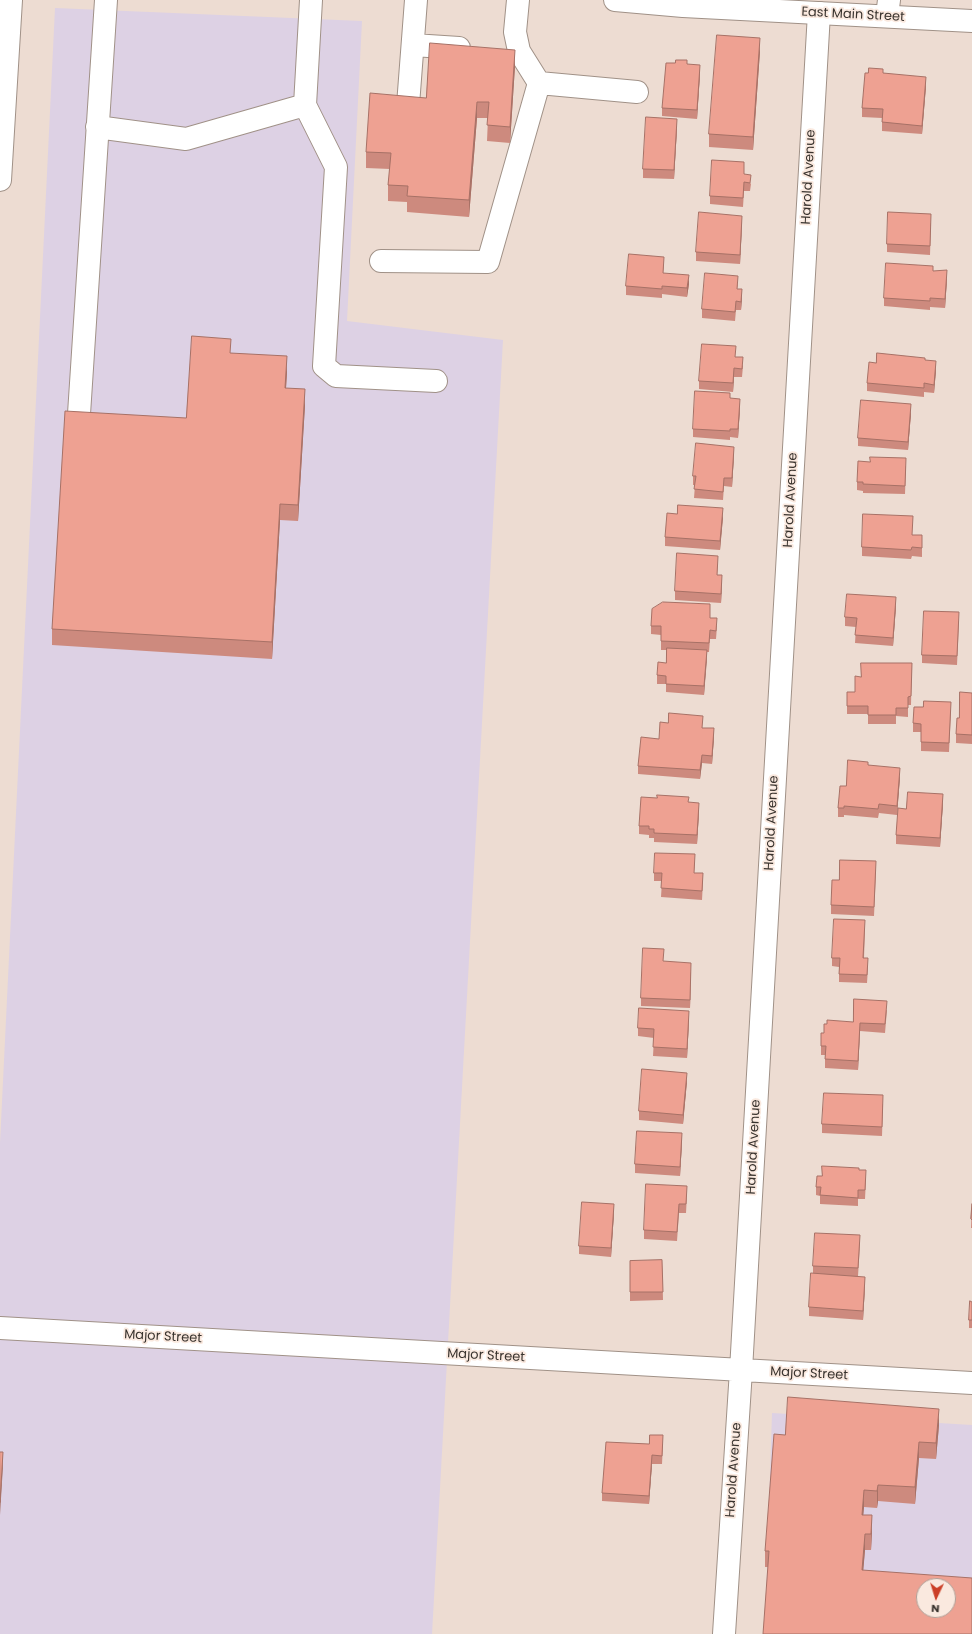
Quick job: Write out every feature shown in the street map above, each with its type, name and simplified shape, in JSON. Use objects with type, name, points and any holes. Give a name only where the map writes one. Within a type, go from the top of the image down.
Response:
[{"type":"street","points":[[0,180],[11,0]]},
{"type":"street","points":[[80,414],[106,0]]},
{"type":"street","points":[[311,0],[305,105],[336,167],[324,366],[336,376],[436,381]]},
{"type":"street","points":[[408,105],[416,0]]},
{"type":"street","points":[[381,261],[488,262],[538,83],[518,51],[515,32],[518,0]]},
{"type":"street","name":"East Main Street","points":[[615,0],[683,3],[819,13],[888,8],[972,21]]},
{"type":"street","name":"Harold Avenue","points":[[724,1634],[741,1370],[819,13]]},
{"type":"street","points":[[413,45],[518,51]]},
{"type":"street","points":[[538,83],[637,92]]},
{"type":"street","points":[[97,127],[186,139],[305,105]]},
{"type":"street","name":"Major Street","points":[[0,1328],[972,1383]]},
{"type":"shaded area","points":[[55,8],[362,21],[347,321],[503,340],[432,1634],[0,1634],[0,1143]]},
{"type":"shaded area","points":[[772,1413],[972,1425],[972,1634],[765,1634]]},
{"type":"building","points":[[717,35],[760,38],[753,137],[709,134]]},
{"type":"building","points":[[430,43],[515,50],[510,127],[487,125],[489,102],[477,102],[469,200],[407,196],[408,186],[388,185],[391,153],[366,152],[370,93],[426,98]]},
{"type":"building","points":[[676,60],[687,60],[687,64],[700,65],[697,110],[662,108],[666,63],[675,63]]},
{"type":"building","points":[[869,68],[883,69],[883,73],[926,77],[922,126],[882,122],[883,109],[862,108],[865,73],[868,73]]},
{"type":"building","points":[[646,117],[677,119],[674,170],[643,169]]},
{"type":"building","points":[[712,160],[744,162],[744,174],[751,175],[750,183],[744,182],[743,198],[710,196]]},
{"type":"building","points":[[699,212],[742,216],[740,255],[696,252]]},
{"type":"building","points":[[888,212],[931,214],[930,246],[887,244]]},
{"type":"building","points":[[629,254],[664,257],[663,273],[689,275],[687,288],[662,286],[662,289],[626,286]]},
{"type":"building","points":[[886,263],[933,266],[933,271],[947,270],[945,299],[930,298],[930,301],[884,298]]},
{"type":"building","points":[[705,273],[738,276],[737,289],[742,289],[741,302],[736,301],[735,312],[702,309]]},
{"type":"building","points":[[192,336],[231,339],[230,353],[287,356],[285,388],[305,389],[298,505],[280,504],[272,642],[52,629],[65,411],[186,418]]},
{"type":"building","points":[[702,344],[736,346],[735,357],[743,357],[742,369],[734,368],[733,383],[699,381]]},
{"type":"building","points":[[877,353],[925,358],[925,360],[936,361],[934,385],[924,383],[924,388],[867,383],[869,362],[876,363]]},
{"type":"building","points":[[695,391],[730,393],[730,398],[740,399],[738,429],[730,429],[730,431],[693,429]]},
{"type":"building","points":[[861,400],[911,404],[908,442],[858,438]]},
{"type":"building","points":[[696,443],[734,447],[732,478],[724,478],[723,492],[694,489],[696,476],[693,476]]},
{"type":"building","points":[[870,457],[906,458],[905,486],[863,484],[863,482],[857,482],[858,461],[870,462]]},
{"type":"building","points":[[678,505],[723,508],[720,541],[665,537],[667,513],[677,514]]},
{"type":"building","points":[[863,514],[913,516],[912,535],[922,535],[922,548],[912,547],[911,550],[862,547]]},
{"type":"building","points":[[677,553],[718,556],[717,575],[722,575],[721,594],[675,591]]},
{"type":"building","points":[[847,594],[896,597],[893,638],[855,635],[857,618],[845,617]]},
{"type":"building","points":[[663,602],[710,604],[710,618],[717,618],[716,631],[710,630],[709,643],[661,641],[661,626],[651,626],[652,609]]},
{"type":"building","points":[[924,611],[959,612],[957,656],[922,655]]},
{"type":"building","points":[[667,648],[707,650],[704,686],[666,684],[666,676],[657,675],[658,662],[666,663]]},
{"type":"building","points":[[861,663],[912,663],[911,696],[908,697],[908,708],[896,708],[896,715],[868,715],[868,706],[847,706],[847,692],[855,692],[855,676],[861,677]]},
{"type":"building","points":[[960,692],[972,693],[972,735],[956,734],[957,718],[959,718]]},
{"type":"building","points":[[924,701],[951,702],[949,743],[921,742],[921,724],[913,723],[914,707],[923,707]]},
{"type":"building","points":[[669,713],[703,716],[702,728],[714,728],[712,756],[702,755],[700,770],[638,766],[641,737],[659,739],[660,722],[668,723]]},
{"type":"building","points":[[848,760],[868,762],[868,765],[900,768],[897,806],[879,804],[878,809],[844,806],[844,808],[838,808],[840,786],[846,786]]},
{"type":"building","points":[[908,792],[943,794],[940,838],[896,835],[898,808],[906,809]]},
{"type":"building","points":[[657,795],[689,797],[688,802],[699,803],[697,835],[654,833],[654,829],[649,829],[649,826],[639,826],[641,797],[657,798]]},
{"type":"building","points":[[655,853],[695,854],[694,873],[703,873],[702,891],[661,888],[662,873],[654,873]]},
{"type":"building","points":[[840,860],[876,861],[874,907],[831,905],[832,880],[839,880]]},
{"type":"building","points":[[834,919],[865,920],[863,958],[868,958],[867,975],[839,974],[840,958],[832,958]]},
{"type":"building","points":[[643,948],[664,949],[663,961],[691,963],[690,1000],[641,998]]},
{"type":"building","points":[[854,999],[887,1001],[885,1024],[860,1023],[858,1061],[825,1059],[826,1046],[821,1046],[821,1033],[824,1033],[824,1024],[827,1024],[827,1020],[853,1022]]},
{"type":"building","points":[[639,1008],[689,1011],[687,1049],[653,1047],[654,1029],[638,1028]]},
{"type":"building","points":[[642,1069],[687,1073],[683,1115],[639,1111]]},
{"type":"building","points":[[824,1093],[883,1095],[882,1127],[822,1124]]},
{"type":"building","points":[[637,1131],[682,1133],[680,1167],[635,1164]]},
{"type":"building","points":[[822,1166],[859,1168],[859,1170],[866,1170],[865,1190],[858,1190],[858,1198],[820,1195],[821,1187],[816,1187],[817,1176],[822,1176]]},
{"type":"building","points":[[646,1184],[687,1186],[686,1204],[679,1204],[677,1232],[644,1230]]},
{"type":"building","points":[[582,1202],[614,1204],[611,1248],[579,1246]]},
{"type":"building","points":[[815,1233],[860,1235],[858,1268],[813,1266]]},
{"type":"building","points":[[662,1260],[663,1292],[630,1292],[630,1261]]},
{"type":"building","points":[[811,1273],[865,1277],[863,1311],[809,1307]]},
{"type":"building","points":[[970,1301],[972,1302],[972,1320],[969,1320]]},
{"type":"building","points":[[788,1397],[939,1409],[936,1443],[919,1442],[915,1487],[878,1485],[877,1491],[864,1490],[862,1515],[872,1515],[871,1534],[865,1534],[862,1570],[972,1578],[972,1634],[763,1634],[769,1551],[765,1551],[774,1434],[785,1435]]},
{"type":"building","points":[[650,1435],[663,1435],[662,1456],[652,1455],[649,1496],[602,1493],[606,1442],[649,1444]]},
{"type":"building","points":[[0,1452],[3,1452],[0,1502]]}]
